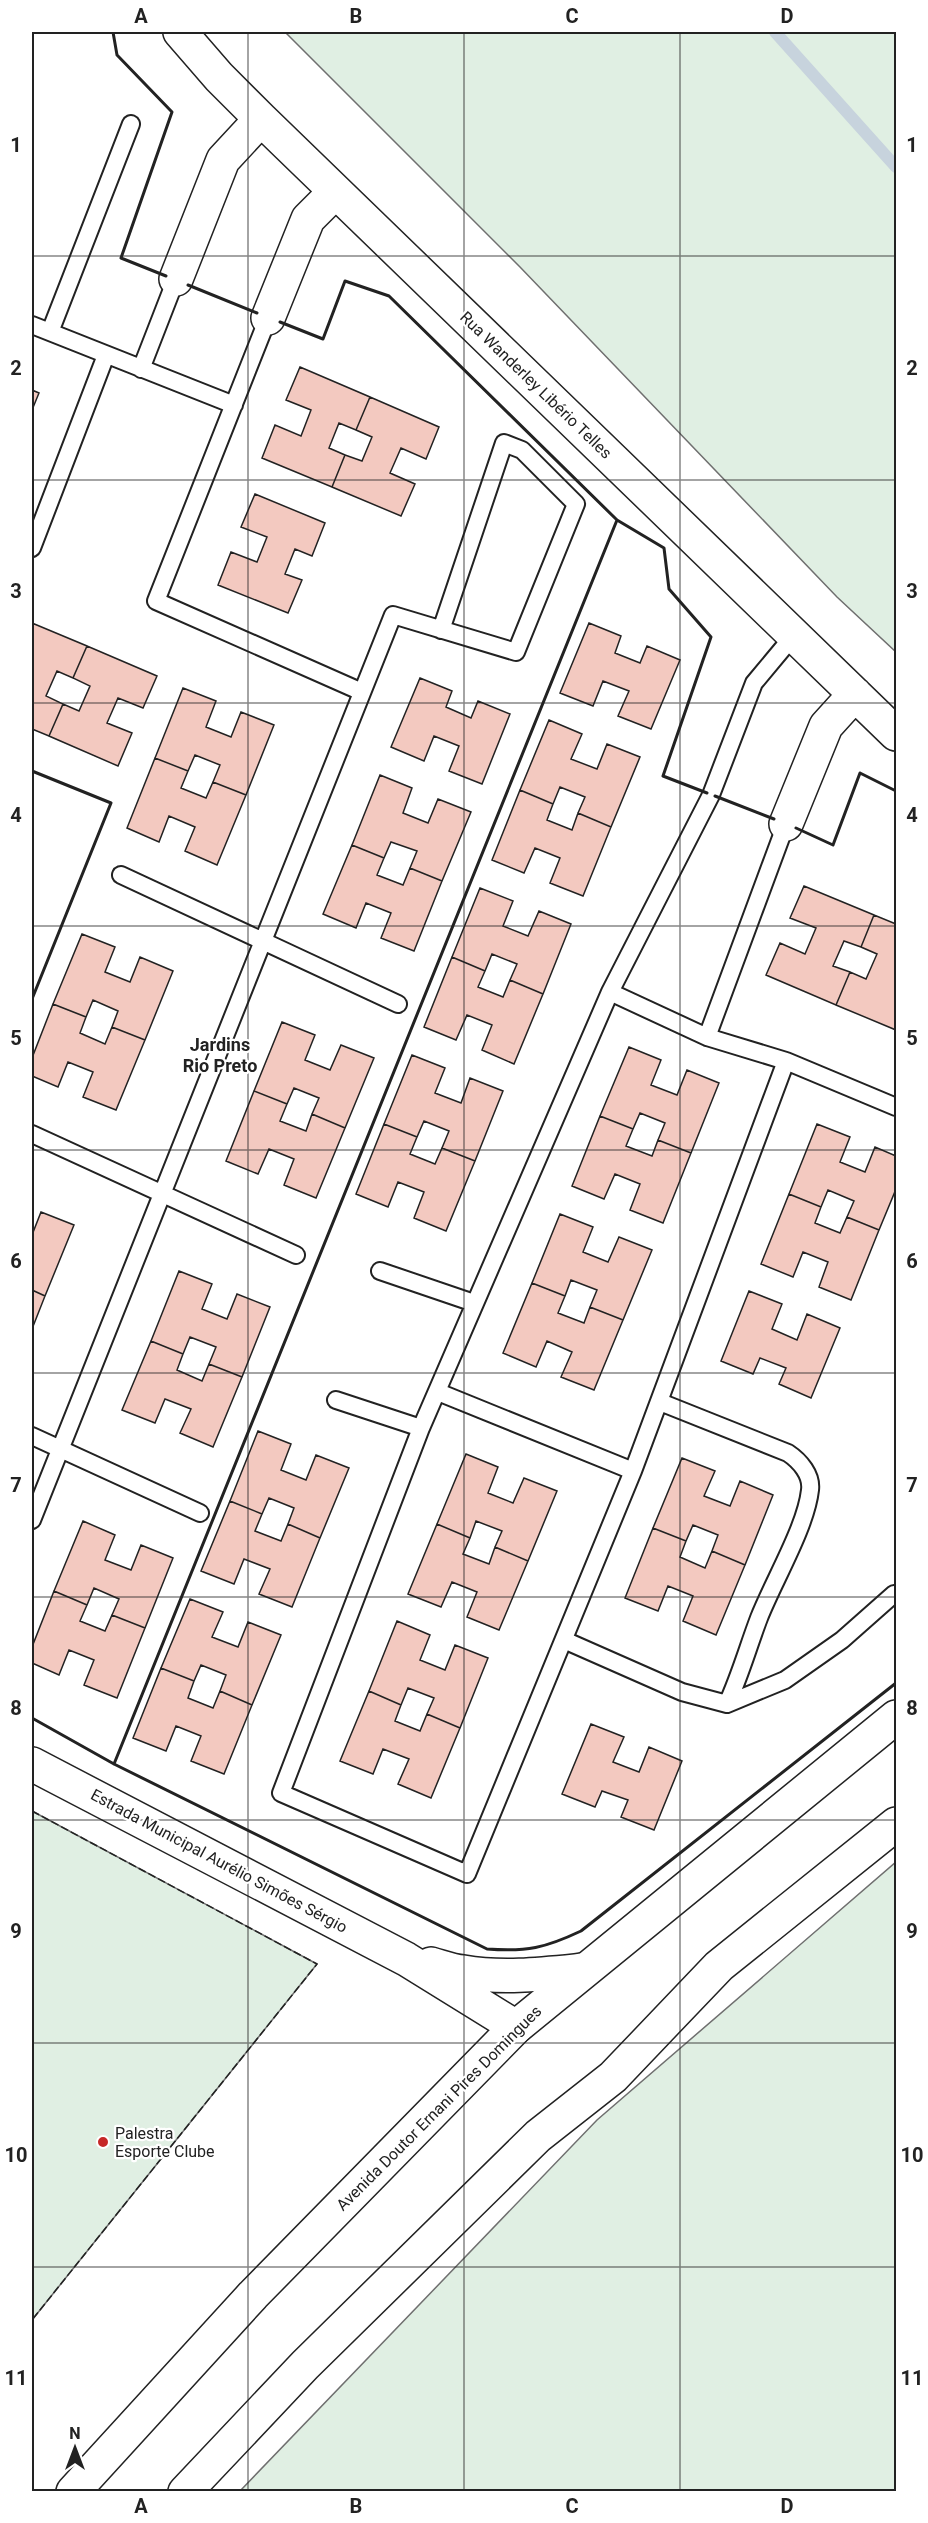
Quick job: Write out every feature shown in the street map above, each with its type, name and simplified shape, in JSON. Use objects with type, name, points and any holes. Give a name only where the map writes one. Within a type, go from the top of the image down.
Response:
[{"type":"street","name":"Rua Wanderley Libério Telles","points":[[180,32],[219,77],[335,192],[897,734]]},
{"type":"street","points":[[176,279],[223,160],[261,119]]},
{"type":"street","points":[[268,318],[308,219],[335,192]]},
{"type":"street","points":[[786,824],[826,726],[855,694]]},
{"type":"street","name":"Avenida Doutor Ernani Pires Domingues","points":[[73,2492],[253,2295],[516,2027],[897,1717]]},
{"type":"street","name":"Estrada Municipal Aurélio Simões Sérgio","points":[[32,1764],[406,1959],[516,2027]]},
{"type":"street","points":[[185,2492],[305,2365],[538,2136],[613,2076],[720,1966],[897,1824]]},
{"type":"street","name":"Estrada Municipal Aurélio Simões Sérgio","points":[[406,1959],[462,1972],[491,1975],[531,1976],[584,1970]]},
{"type":"lane","points":[[50,332],[131,124]]},
{"type":"lane","points":[[141,369],[176,279]]},
{"type":"lane","points":[[268,318],[156,601],[362,692]]},
{"type":"lane","points":[[32,325],[234,405]]},
{"type":"lane","points":[[32,548],[106,355]]},
{"type":"lane","points":[[32,1520],[393,615],[441,630],[516,652],[576,504],[522,450],[504,443],[441,630]]},
{"type":"lane","points":[[786,1061],[633,1472],[467,1874],[281,1793],[421,1428],[610,992],[711,795],[754,683],[794,635]]},
{"type":"lane","points":[[707,1037],[786,824]]},
{"type":"lane","points":[[121,875],[398,1004]]},
{"type":"lane","points":[[610,992],[707,1037],[786,1061],[897,1107]]},
{"type":"lane","points":[[32,1134],[297,1255]]},
{"type":"lane","points":[[380,1271],[474,1303]]},
{"type":"lane","points":[[438,1392],[633,1472]]},
{"type":"lane","points":[[336,1400],[421,1428]]},
{"type":"lane","points":[[660,1402],[788,1453],[799,1460],[810,1483],[807,1503],[796,1534],[759,1618],[737,1682],[726,1704]]},
{"type":"lane","points":[[32,1436],[200,1513]]},
{"type":"lane","points":[[564,1640],[682,1692],[726,1704],[784,1680],[842,1640],[894,1594]]},
{"type":"green space","points":[[285,32],[896,32],[896,652],[837,597],[520,267]]},
{"type":"green space","name":"Palestra Esporte Clube","points":[[32,1811],[317,1964],[32,2320]]},
{"type":"green space","points":[[896,1862],[896,2491],[240,2491],[597,2120]]},
{"type":"building","points":[[300,367],[370,397],[356,430],[339,423],[329,448],[345,455],[332,487],[262,458],[275,425],[301,436],[311,410],[286,400]]},
{"type":"building","points":[[32,390],[39,393],[32,410]]},
{"type":"building","points":[[370,397],[439,427],[426,459],[401,448],[390,473],[415,484],[401,516],[332,487],[345,455],[362,461],[372,437],[356,430]]},
{"type":"building","points":[[255,494],[325,523],[312,556],[295,549],[285,574],[302,580],[288,613],[218,585],[231,552],[257,562],[267,537],[241,527]]},
{"type":"building","points":[[32,623],[87,646],[73,678],[57,671],[46,696],[63,704],[49,736],[32,729]]},
{"type":"building","points":[[589,623],[621,636],[615,653],[640,663],[647,646],[680,660],[651,729],[618,716],[629,691],[603,681],[593,706],[560,693]]},
{"type":"building","points":[[87,646],[157,676],[143,708],[118,698],[107,723],[132,733],[118,766],[49,736],[63,704],[79,711],[90,686],[73,678]]},
{"type":"building","points":[[420,678],[452,691],[446,707],[471,718],[478,701],[510,714],[482,784],[449,771],[459,746],[434,736],[424,761],[391,747]]},
{"type":"building","points":[[183,688],[216,701],[206,727],[231,737],[241,712],[274,725],[246,795],[213,782],[220,765],[195,755],[188,771],[155,758]]},
{"type":"building","points":[[549,720],[582,734],[571,759],[597,769],[607,744],[640,757],[611,827],[578,813],[585,797],[560,787],[553,804],[520,790]]},
{"type":"building","points":[[155,758],[188,771],[181,788],[206,798],[213,782],[246,795],[217,865],[185,851],[195,827],[169,816],[159,842],[127,828]]},
{"type":"building","points":[[380,775],[412,788],[403,813],[428,823],[438,799],[471,812],[442,881],[410,868],[417,851],[391,842],[384,858],[352,845]]},
{"type":"building","points":[[520,790],[553,804],[547,820],[572,830],[578,813],[611,827],[583,896],[550,883],[560,858],[535,848],[524,873],[492,860]]},
{"type":"building","points":[[352,845],[384,858],[377,875],[403,885],[410,868],[442,881],[414,951],[381,938],[391,913],[366,903],[356,928],[323,914]]},
{"type":"building","points":[[804,886],[874,915],[861,947],[844,941],[833,966],[850,972],[836,1005],[766,975],[780,943],[805,954],[816,928],[790,918]]},
{"type":"building","points":[[480,888],[513,901],[503,926],[528,936],[539,911],[571,924],[543,994],[510,980],[517,964],[492,954],[485,971],[452,957]]},
{"type":"building","points":[[874,915],[896,924],[896,1030],[836,1005],[850,972],[866,979],[877,954],[861,947]]},
{"type":"building","points":[[82,934],[115,947],[105,972],[130,982],[140,957],[173,971],[145,1040],[112,1027],[118,1011],[93,1000],[86,1017],[53,1004]]},
{"type":"building","points":[[452,957],[485,971],[478,987],[503,997],[510,980],[543,994],[514,1064],[482,1050],[492,1025],[467,1015],[456,1040],[424,1027]]},
{"type":"building","points":[[53,1004],[86,1017],[80,1033],[105,1044],[112,1027],[145,1040],[116,1110],[83,1097],[93,1072],[68,1062],[58,1087],[32,1076],[32,1058]]},
{"type":"building","points":[[282,1022],[315,1035],[305,1060],[330,1070],[341,1045],[374,1058],[345,1128],[312,1114],[319,1098],[294,1088],[287,1104],[254,1091]]},
{"type":"building","points":[[629,1047],[661,1060],[651,1085],[677,1095],[687,1070],[719,1083],[691,1153],[658,1140],[665,1123],[640,1113],[633,1129],[600,1116]]},
{"type":"building","points":[[412,1055],[445,1068],[435,1093],[461,1103],[470,1078],[503,1091],[475,1161],[442,1148],[449,1131],[424,1121],[417,1137],[384,1124]]},
{"type":"building","points":[[254,1091],[287,1104],[280,1121],[306,1131],[312,1114],[345,1128],[316,1198],[284,1185],[294,1159],[269,1149],[258,1174],[226,1161]]},
{"type":"building","points":[[600,1116],[633,1129],[626,1146],[652,1156],[658,1140],[691,1153],[663,1223],[630,1210],[640,1184],[615,1174],[604,1199],[572,1186]]},
{"type":"building","points":[[384,1124],[417,1137],[410,1154],[435,1164],[442,1148],[475,1161],[446,1231],[414,1218],[424,1192],[398,1182],[388,1207],[356,1194]]},
{"type":"building","points":[[817,1124],[850,1137],[840,1162],[865,1172],[875,1147],[896,1156],[896,1189],[879,1230],[847,1217],[854,1201],[828,1190],[821,1207],[789,1194]]},
{"type":"building","points":[[789,1194],[821,1207],[815,1223],[840,1233],[847,1217],[879,1230],[851,1300],[819,1287],[828,1262],[803,1252],[793,1277],[761,1264]]},
{"type":"building","points":[[41,1212],[74,1225],[45,1296],[32,1290],[32,1235]]},
{"type":"building","points":[[560,1214],[593,1227],[583,1252],[608,1262],[619,1237],[652,1250],[623,1320],[590,1307],[597,1290],[571,1280],[565,1296],[532,1283]]},
{"type":"building","points":[[179,1271],[212,1284],[202,1309],[227,1319],[237,1294],[270,1307],[242,1377],[209,1364],[216,1347],[190,1337],[183,1354],[151,1341]]},
{"type":"building","points":[[532,1283],[565,1296],[558,1313],[584,1323],[590,1307],[623,1320],[594,1390],[561,1377],[572,1352],[547,1341],[536,1367],[503,1353]]},
{"type":"building","points":[[32,1290],[45,1296],[32,1329]]},
{"type":"building","points":[[749,1291],[782,1304],[772,1329],[797,1340],[807,1314],[840,1328],[811,1398],[779,1384],[786,1368],[760,1358],[753,1374],[721,1361]]},
{"type":"building","points":[[151,1341],[183,1354],[177,1370],[202,1381],[209,1364],[242,1377],[213,1447],[180,1433],[191,1409],[165,1399],[155,1423],[122,1410]]},
{"type":"building","points":[[258,1431],[291,1444],[281,1470],[306,1480],[316,1455],[349,1468],[320,1538],[288,1524],[294,1508],[269,1498],[262,1514],[230,1501]]},
{"type":"building","points":[[466,1454],[498,1467],[488,1493],[513,1503],[524,1478],[557,1491],[528,1561],[495,1547],[502,1531],[476,1521],[470,1538],[437,1524]]},
{"type":"building","points":[[682,1458],[715,1471],[704,1496],[730,1506],[740,1481],[773,1495],[745,1565],[712,1551],[718,1535],[693,1525],[686,1541],[653,1528]]},
{"type":"building","points":[[230,1501],[262,1514],[255,1531],[281,1541],[288,1524],[320,1538],[292,1607],[259,1594],[270,1569],[244,1559],[234,1584],[201,1571]]},
{"type":"building","points":[[83,1521],[115,1535],[105,1560],[131,1570],[141,1545],[173,1558],[145,1628],[112,1615],[119,1599],[94,1588],[87,1605],[54,1591]]},
{"type":"building","points":[[437,1524],[470,1538],[463,1554],[489,1564],[495,1547],[528,1561],[499,1630],[467,1617],[477,1592],[452,1582],[441,1607],[408,1594]]},
{"type":"building","points":[[653,1528],[686,1541],[680,1557],[705,1568],[712,1551],[745,1565],[716,1635],[683,1621],[693,1596],[668,1586],[658,1611],[625,1598]]},
{"type":"building","points":[[54,1591],[87,1605],[80,1621],[105,1631],[112,1615],[145,1628],[117,1698],[84,1685],[94,1660],[69,1650],[59,1675],[32,1663],[32,1647]]},
{"type":"building","points":[[190,1599],[223,1612],[212,1637],[238,1647],[248,1622],[281,1635],[252,1705],[220,1691],[226,1675],[201,1665],[194,1681],[161,1668]]},
{"type":"building","points":[[397,1621],[430,1635],[420,1660],[445,1670],[455,1645],[488,1658],[460,1728],[427,1714],[434,1698],[408,1688],[401,1705],[369,1691]]},
{"type":"building","points":[[161,1668],[194,1681],[188,1698],[213,1708],[220,1691],[252,1705],[224,1774],[191,1761],[201,1736],[176,1726],[166,1751],[133,1738]]},
{"type":"building","points":[[369,1691],[401,1705],[395,1721],[420,1731],[427,1714],[460,1728],[431,1798],[398,1784],[409,1759],[383,1749],[373,1774],[340,1761]]},
{"type":"building","points":[[591,1724],[624,1737],[613,1762],[639,1772],[649,1747],[682,1761],[654,1830],[621,1817],[628,1800],[602,1791],[595,1807],[562,1794]]},
{"type":"waterway","points":[[775,32],[896,167]]},
{"type":"fence","points":[[32,1811],[317,1964],[32,2320]]},
{"type":"wall","points":[[113,32],[117,55],[172,112],[121,258],[166,276]]},
{"type":"wall","points":[[280,322],[323,339],[345,281],[389,296],[617,520],[664,548],[669,589],[711,637],[663,776],[707,793]]},
{"type":"wall","points":[[188,285],[257,313]]},
{"type":"wall","points":[[114,1764],[617,520]]},
{"type":"wall","points":[[32,771],[111,803],[32,999]]},
{"type":"wall","points":[[796,828],[833,845],[860,773],[896,791]]},
{"type":"wall","points":[[715,796],[774,819]]},
{"type":"wall","points":[[32,1718],[114,1764],[487,1949],[514,1950],[536,1948],[581,1931],[896,1683]]},
{"type":"place","name":"Palestra Esporte Clube","points":[[103,2142]]},
{"type":"district","name":"Jardins Rio Preto","points":[[220,1054]]}]
